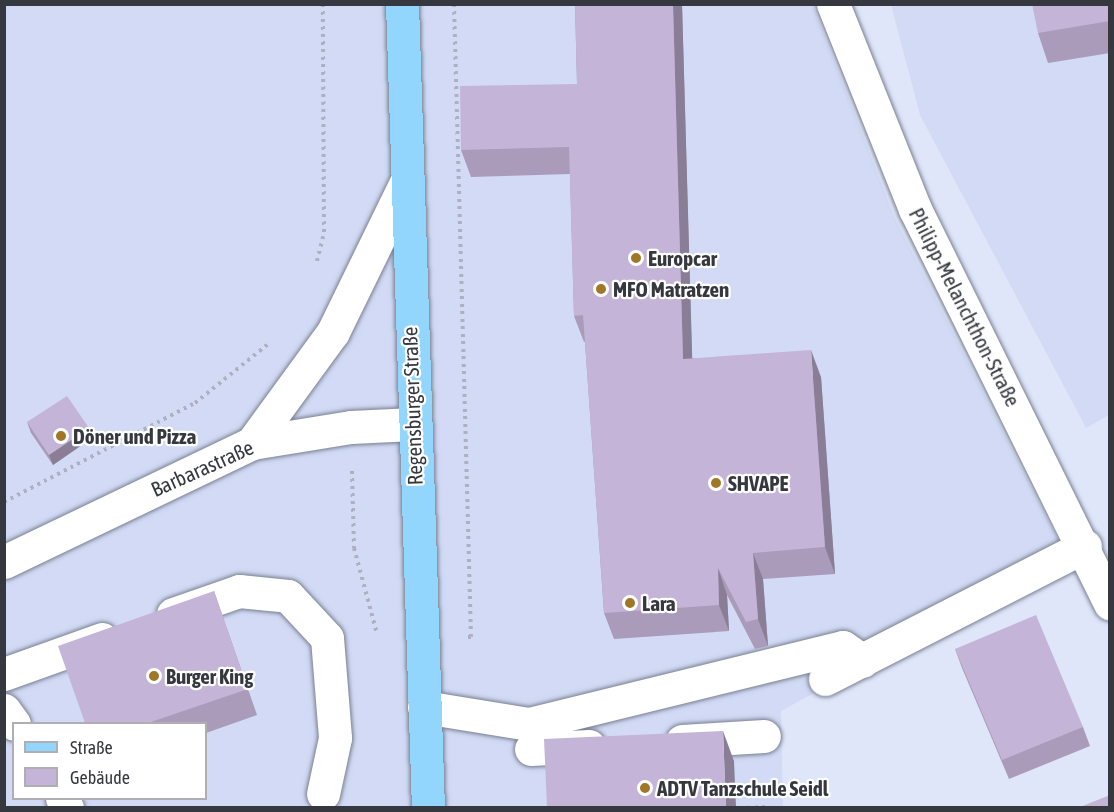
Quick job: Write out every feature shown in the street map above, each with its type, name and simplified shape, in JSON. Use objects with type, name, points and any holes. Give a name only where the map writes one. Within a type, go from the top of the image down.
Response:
[{"type":"main road","name":"Regensburger Straße","points":[[402,4],[413,424],[428,807]]},
{"type":"street","name":"Philipp-Melanchthon-Straße","points":[[833,4],[915,209],[1085,546],[1110,603]]},
{"type":"street","points":[[252,443],[333,332],[406,182]]},
{"type":"street","name":"Barbarastraße","points":[[4,562],[252,443],[351,427],[413,424]]},
{"type":"street","points":[[825,679],[1085,546]]},
{"type":"street","points":[[4,674],[239,591],[288,596],[327,638],[335,738],[323,794]]},
{"type":"street","points":[[424,707],[529,724],[843,647],[862,661]]},
{"type":"street","points":[[531,749],[764,736]]},
{"type":"path","points":[[315,273],[324,232],[323,4]]},
{"type":"path","points":[[454,4],[471,637]]},
{"type":"path","points":[[4,502],[195,403],[278,337]]},
{"type":"path","points":[[351,427],[354,548],[378,639]]},
{"type":"path","points":[[740,807],[769,807]]},
{"type":"shaded area","points":[[5,5],[813,5],[894,216],[1066,556],[781,711],[783,807],[5,808]]},
{"type":"shaded area","points":[[891,5],[1109,5],[1109,415],[1086,428],[920,115]]},
{"type":"building","points":[[575,4],[673,4],[683,359],[811,350],[825,547],[753,553],[758,619],[746,622],[718,568],[719,605],[604,613],[583,315],[574,316],[569,147],[461,150],[460,86],[577,84]]},
{"type":"building","points":[[1032,4],[1108,4],[1110,21],[1038,33]]},
{"type":"building","points":[[67,396],[89,428],[49,455],[27,422]]},
{"type":"building","points":[[214,591],[248,689],[151,722],[85,722],[58,646]]},
{"type":"building","points":[[1036,615],[1083,727],[1002,760],[955,649]]},
{"type":"building","points":[[723,731],[726,807],[547,807],[544,739]]},
{"type":"building","points":[[1110,795],[1110,807],[1080,807]]},
{"type":"place","name":"Europcar","points":[[636,258]]},
{"type":"place","name":"MFO Matratzen","points":[[601,289]]},
{"type":"place","name":"Döner und Pizza","points":[[61,436]]},
{"type":"place","name":"SHVAPE","points":[[716,483]]},
{"type":"place","name":"Lara","points":[[630,603]]},
{"type":"place","name":"Burger King","points":[[154,676]]},
{"type":"place","name":"ADTV Tanzschule Seidl","points":[[645,788]]}]
